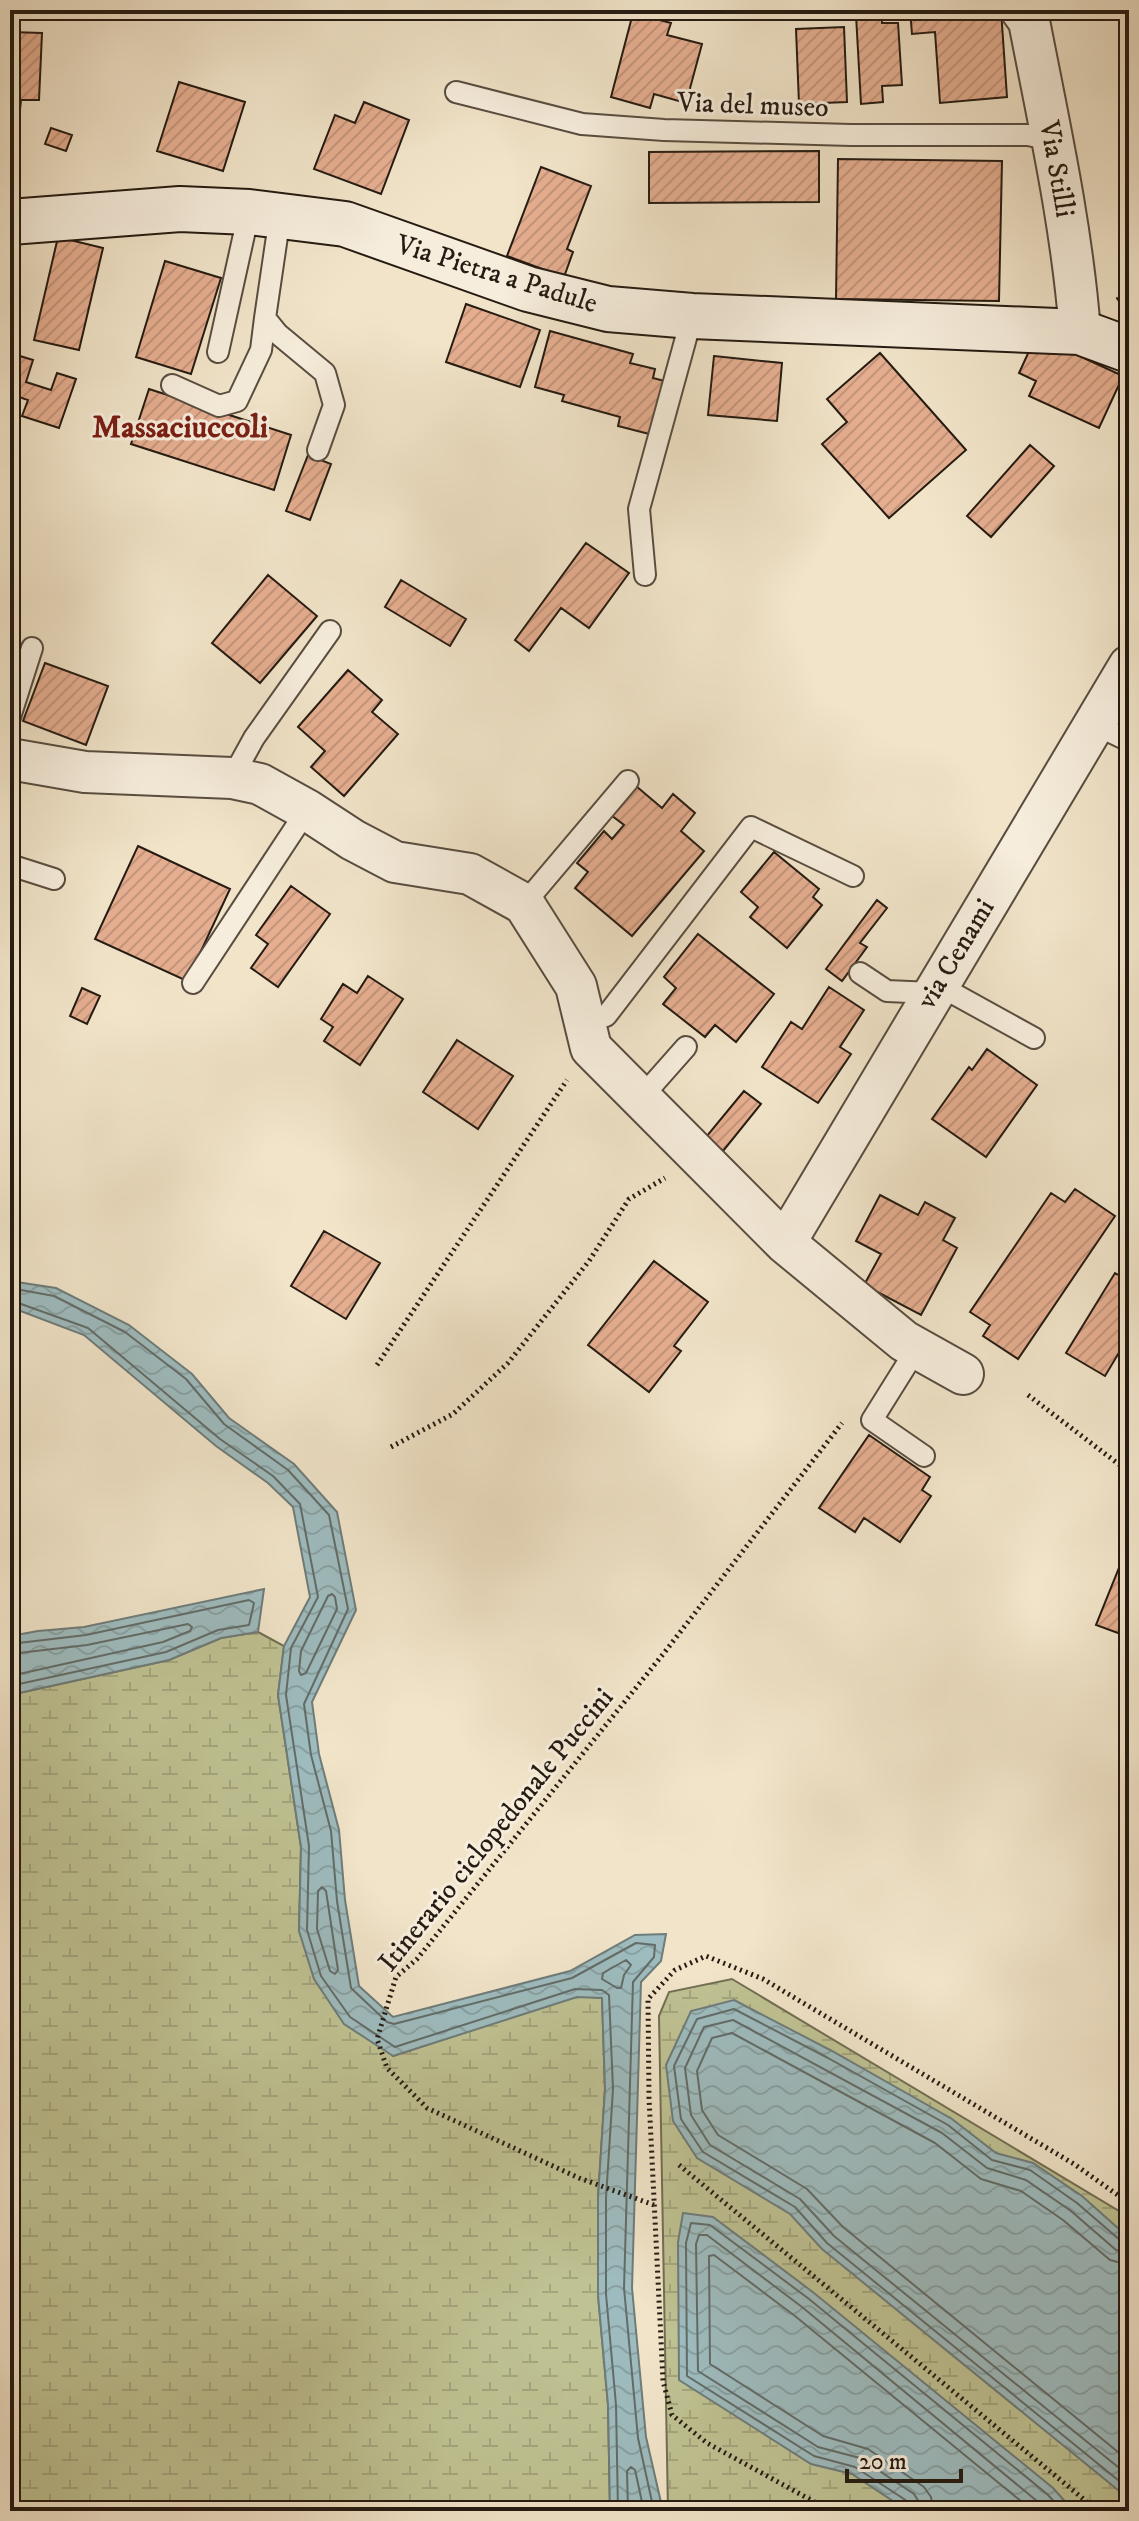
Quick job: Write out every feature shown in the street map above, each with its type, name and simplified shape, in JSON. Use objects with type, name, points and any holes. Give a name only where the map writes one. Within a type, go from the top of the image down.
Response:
[{"type":"street","name":"Via Stilli","points":[[1021,10],[1029,21],[1052,140],[1076,280],[1080,332]]},
{"type":"street","name":"Via Pietra a Padule","points":[[10,222],[180,209],[265,214],[345,224],[528,289],[595,306],[692,316],[1080,332],[1129,350]]},
{"type":"street","name":"via Cenami","points":[[785,1243],[935,989],[1112,733],[1129,666]]},
{"type":"street","points":[[10,759],[85,772],[232,778],[260,784],[395,862],[470,874],[524,904],[576,986],[588,1034],[640,1099],[785,1243],[904,1341],[963,1374]]},
{"type":"lane","name":"Via del museo","points":[[456,92],[582,124],[664,130],[851,135],[1028,135],[1052,140]]},
{"type":"lane","points":[[172,385],[219,406],[237,401],[261,350],[265,318],[265,214]]},
{"type":"lane","points":[[218,352],[265,214]]},
{"type":"lane","points":[[645,575],[639,509],[692,316]]},
{"type":"lane","points":[[265,318],[278,334],[325,373],[334,405],[318,450]]},
{"type":"lane","points":[[232,778],[254,738],[330,631]]},
{"type":"lane","points":[[10,717],[32,648]]},
{"type":"lane","points":[[524,904],[628,781]]},
{"type":"lane","points":[[193,983],[307,810]]},
{"type":"lane","points":[[588,1034],[606,1016],[751,827],[853,876]]},
{"type":"lane","points":[[10,865],[54,879]]},
{"type":"lane","points":[[860,973],[887,991],[935,989],[1034,1038]]},
{"type":"lane","points":[[640,1099],[686,1047]]},
{"type":"lane","points":[[917,1348],[872,1420],[924,1456]]},
{"type":"path","points":[[377,1365],[550,1101],[588,1034]]},
{"type":"path","points":[[391,1447],[453,1414],[475,1394],[517,1351],[589,1261],[629,1199],[698,1158]]},
{"type":"path","points":[[1028,1395],[1129,1472]]},
{"type":"path","name":"Itinerario ciclopedonale Puccini","points":[[654,2205],[579,2178],[427,2108],[387,2068],[377,2039],[396,1977],[417,1959],[664,1653],[843,1421]]},
{"type":"path","points":[[831,2511],[707,2443],[672,2415],[663,2381],[648,1999],[675,1970],[706,1956],[763,1979],[1074,2164],[1129,2203]]},
{"type":"path","points":[[679,2165],[1098,2511]]},
{"type":"green space","points":[[258,1632],[284,1646],[278,1695],[301,1847],[299,1931],[393,2056],[577,1996],[602,1998],[605,2089],[598,2198],[598,2295],[608,2405],[610,2511],[10,2511],[10,1695],[169,1660],[221,1638]]},
{"type":"green space","points":[[732,1979],[1129,2217],[1129,2511],[668,2511],[659,2016],[669,1992]]},
{"type":"water","points":[[10,1281],[56,1288],[129,1325],[192,1374],[229,1418],[294,1464],[337,1512],[356,1610],[312,1702],[319,1754],[339,1830],[345,1900],[359,1986],[393,2017],[570,1971],[635,1935],[666,1934],[661,1961],[641,1982],[632,2288],[646,2437],[663,2511],[610,2511],[608,2405],[598,2295],[598,2198],[605,2089],[602,1998],[577,1997],[393,2056],[344,2024],[314,1979],[299,1931],[301,1847],[278,1695],[284,1646],[310,1597],[293,1507],[268,1483],[216,1446],[84,1335],[10,1307]]},
{"type":"water","points":[[264,1589],[258,1632],[221,1638],[169,1660],[10,1695],[10,1636],[84,1627]]},
{"type":"water","points":[[734,2000],[952,2119],[996,2153],[1033,2163],[1082,2196],[1129,2238],[1129,2499],[822,2249],[790,2214],[697,2158],[673,2121],[666,2065],[691,2011]]},
{"type":"water","points":[[683,2213],[713,2217],[814,2293],[1053,2488],[1071,2508],[1070,2511],[908,2511],[852,2474],[811,2464],[679,2380],[678,2242]]},
{"type":"building","points":[[910,10],[1001,10],[1007,97],[940,103],[935,32],[912,34]]},
{"type":"building","points":[[633,13],[671,23],[667,35],[702,44],[686,103],[654,94],[650,108],[611,97]]},
{"type":"building","points":[[882,13],[882,23],[898,23],[902,85],[882,86],[883,102],[861,104],[856,15]]},
{"type":"building","points":[[844,27],[847,102],[799,104],[796,29]]},
{"type":"building","points":[[10,32],[42,33],[39,100],[21,100],[20,110],[10,109]]},
{"type":"building","points":[[179,82],[245,102],[223,171],[157,151]]},
{"type":"building","points":[[364,102],[409,120],[381,194],[314,169],[335,115],[355,123]]},
{"type":"building","points":[[51,128],[72,135],[66,151],[45,144]]},
{"type":"building","points":[[819,151],[819,202],[649,203],[649,152]]},
{"type":"building","points":[[838,159],[1002,161],[999,301],[836,299]]},
{"type":"building","points":[[541,167],[591,186],[567,249],[573,252],[564,277],[507,256]]},
{"type":"building","points":[[58,237],[103,248],[79,350],[34,340]]},
{"type":"building","points":[[165,261],[221,278],[191,374],[136,357]]},
{"type":"building","points":[[466,304],[540,330],[520,387],[446,362]]},
{"type":"building","points":[[550,331],[633,354],[630,363],[655,369],[653,378],[672,383],[657,436],[618,426],[620,417],[562,401],[564,395],[535,387]]},
{"type":"building","points":[[1036,336],[1123,376],[1099,428],[1029,396],[1036,381],[1019,373]]},
{"type":"building","points":[[10,353],[33,360],[26,382],[51,390],[57,373],[76,379],[59,428],[22,416],[28,400],[10,394]]},
{"type":"building","points":[[880,353],[966,450],[889,518],[822,444],[847,422],[827,399]]},
{"type":"building","points":[[714,356],[782,363],[777,421],[708,415]]},
{"type":"building","points":[[149,389],[291,435],[274,490],[131,444]]},
{"type":"building","points":[[1030,445],[1054,466],[991,537],[967,516]]},
{"type":"building","points":[[308,455],[331,464],[310,520],[286,511]]},
{"type":"building","points":[[586,543],[629,573],[589,628],[561,608],[529,651],[515,640]]},
{"type":"building","points":[[268,575],[317,616],[260,683],[212,643]]},
{"type":"building","points":[[401,580],[466,619],[450,646],[385,607]]},
{"type":"building","points":[[45,663],[108,686],[86,745],[23,721]]},
{"type":"building","points":[[348,670],[382,700],[372,712],[398,734],[344,796],[311,767],[325,751],[298,727]]},
{"type":"building","points":[[636,786],[662,808],[673,794],[695,813],[681,831],[704,851],[632,936],[575,888],[588,872],[577,863],[604,831],[612,839],[624,825],[611,815]]},
{"type":"building","points":[[138,846],[230,889],[187,981],[95,939]]},
{"type":"building","points":[[774,852],[819,889],[813,897],[822,905],[787,948],[750,917],[758,907],[741,892]]},
{"type":"building","points":[[291,886],[330,914],[278,987],[251,968],[268,944],[256,935]]},
{"type":"building","points":[[877,900],[887,908],[860,943],[867,947],[842,981],[826,969]]},
{"type":"building","points":[[698,934],[774,994],[736,1042],[715,1025],[705,1037],[663,1004],[676,988],[664,977]]},
{"type":"building","points":[[368,976],[403,999],[360,1065],[324,1041],[333,1027],[321,1019],[343,984],[357,993]]},
{"type":"building","points":[[829,987],[864,1010],[840,1047],[851,1054],[818,1103],[762,1067],[791,1022],[802,1029]]},
{"type":"building","points":[[82,988],[100,996],[87,1024],[70,1016]]},
{"type":"building","points":[[457,1040],[513,1076],[478,1129],[423,1092]]},
{"type":"building","points":[[987,1049],[1037,1085],[986,1157],[932,1119],[969,1067],[972,1070]]},
{"type":"building","points":[[744,1091],[761,1104],[723,1151],[706,1137]]},
{"type":"building","points":[[1075,1189],[1115,1216],[1018,1359],[983,1336],[990,1325],[970,1312],[1051,1193],[1065,1202]]},
{"type":"building","points":[[880,1195],[918,1215],[925,1202],[955,1218],[943,1240],[957,1248],[921,1315],[864,1285],[881,1254],[856,1241]]},
{"type":"building","points":[[324,1231],[380,1263],[346,1319],[291,1286]]},
{"type":"building","points":[[654,1261],[708,1302],[674,1346],[681,1351],[649,1392],[588,1345]]},
{"type":"building","points":[[1115,1273],[1129,1281],[1129,1336],[1105,1376],[1066,1353]]},
{"type":"building","points":[[869,1435],[930,1477],[922,1490],[931,1496],[900,1542],[864,1518],[855,1532],[819,1508]]},
{"type":"building","points":[[1125,1553],[1129,1554],[1129,1637],[1096,1625]]},
{"type":"district","name":"Massaciuccoli","points":[[180,428]]}]
